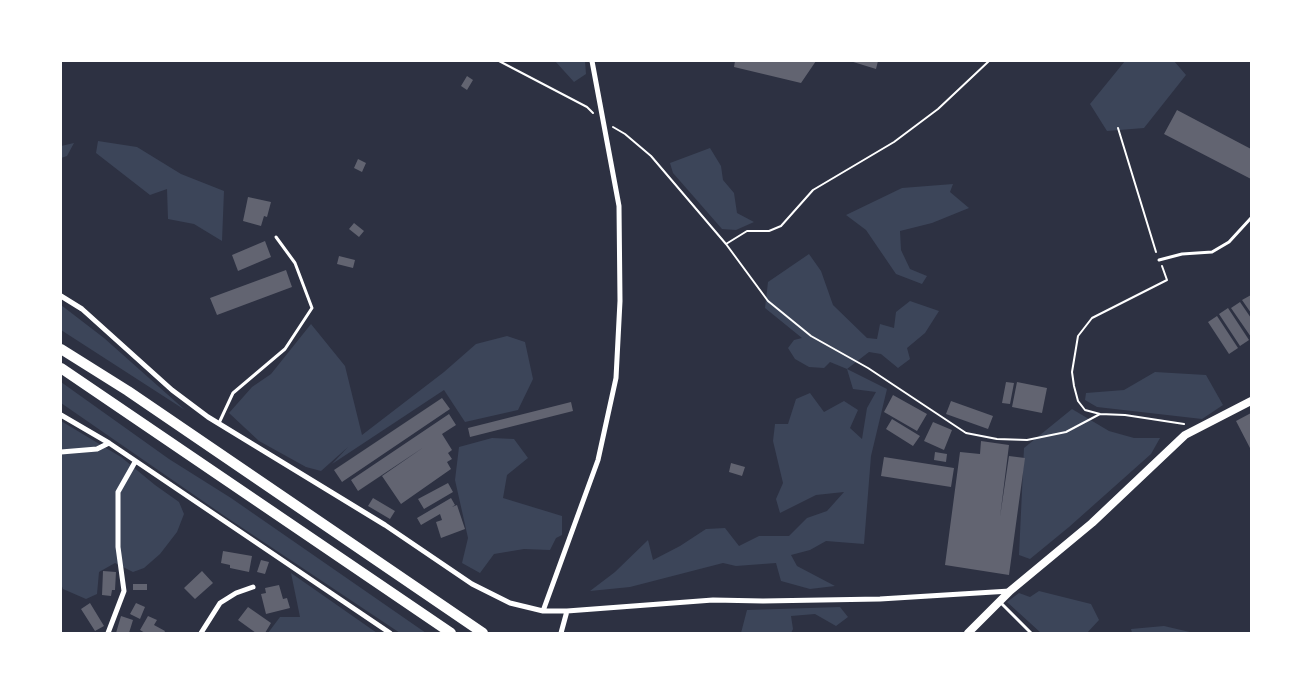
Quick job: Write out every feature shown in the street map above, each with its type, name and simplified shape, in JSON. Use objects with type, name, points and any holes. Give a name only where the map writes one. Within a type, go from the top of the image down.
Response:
[{"type":"highway","points":[[61,349],[128,391],[483,633]]},
{"type":"highway","points":[[61,368],[451,633]]},
{"type":"street","points":[[543,611],[598,460],[616,378],[620,302],[619,206],[592,61]]},
{"type":"street","points":[[61,296],[82,309],[172,390],[219,423],[385,525],[472,584],[510,603],[543,611],[567,611],[713,600],[880,599],[1010,591]]},
{"type":"street","points":[[968,633],[1010,591],[1092,523],[1185,435],[1251,401]]},
{"type":"street","points":[[61,416],[108,444],[390,633]]},
{"type":"street","points":[[61,452],[98,449],[108,444]]},
{"type":"street","points":[[108,633],[124,591],[118,547],[118,492],[135,462]]},
{"type":"street","points":[[201,633],[220,603],[236,593],[253,587]]},
{"type":"street","points":[[561,633],[567,611]]},
{"type":"lane","points":[[1159,260],[1182,254],[1212,252],[1229,242],[1251,218]]},
{"type":"lane","points":[[219,423],[233,393],[285,349],[312,308],[296,263],[276,238]]},
{"type":"lane","points":[[1000,601],[1031,633]]},
{"type":"path","points":[[499,61],[587,107],[603,122],[625,134],[651,156],[726,244],[768,301],[811,336],[868,368],[966,433],[997,439],[1027,440],[1066,432],[1100,414]]},
{"type":"path","points":[[726,244],[747,231],[769,231],[781,226],[813,190],[894,142],[938,109],[989,61]]},
{"type":"path","points":[[1118,128],[1167,280],[1092,318],[1078,336],[1072,372],[1078,401],[1085,410],[1100,414],[1124,414],[1201,427]]},
{"type":"shaded area","points":[[555,61],[585,61],[586,74],[574,82]]},
{"type":"shaded area","points":[[1125,61],[1174,61],[1186,75],[1144,128],[1107,131],[1090,104]]},
{"type":"shaded area","points":[[98,141],[137,147],[181,174],[224,191],[222,241],[194,224],[168,219],[167,189],[150,195],[96,153]]},
{"type":"shaded area","points":[[74,143],[67,156],[61,158],[61,146]]},
{"type":"shaded area","points":[[710,148],[721,166],[723,180],[734,193],[737,213],[754,222],[736,230],[722,229],[673,173],[670,163]]},
{"type":"shaded area","points":[[953,184],[950,192],[969,208],[932,223],[900,231],[901,250],[910,269],[927,276],[922,284],[896,274],[866,230],[846,215],[902,188]]},
{"type":"shaded area","points":[[809,254],[821,271],[833,305],[867,338],[877,339],[880,324],[894,328],[896,312],[910,301],[939,311],[925,333],[907,348],[910,359],[898,368],[881,354],[869,352],[847,369],[830,362],[824,368],[809,367],[795,359],[788,348],[794,340],[802,338],[765,308],[768,282]]},
{"type":"shaded area","points":[[61,305],[104,338],[185,410],[61,330]]},
{"type":"shaded area","points":[[311,324],[345,366],[362,435],[444,372],[476,344],[507,336],[525,342],[533,379],[518,410],[465,422],[444,390],[332,464],[348,447],[321,471],[306,467],[259,441],[229,413],[252,387],[271,374]]},
{"type":"shaded area","points":[[847,369],[887,389],[871,456],[864,544],[826,541],[810,550],[791,555],[797,566],[835,586],[810,589],[781,581],[776,563],[736,566],[723,563],[630,587],[590,591],[615,572],[648,540],[653,560],[680,546],[706,529],[725,528],[739,546],[759,536],[789,536],[807,518],[827,511],[844,492],[816,495],[780,513],[776,499],[783,483],[773,441],[775,424],[788,424],[796,399],[810,393],[824,412],[844,401],[858,410],[850,428],[862,439],[867,408],[876,392],[853,389]]},
{"type":"shaded area","points":[[1155,372],[1206,375],[1223,405],[1202,419],[1097,407],[1085,400],[1086,393],[1124,390]]},
{"type":"shaded area","points":[[61,382],[169,459],[231,498],[426,633],[400,633],[226,517],[61,403]]},
{"type":"shaded area","points":[[1072,409],[1109,431],[1134,438],[1160,438],[1151,454],[1030,559],[1019,555],[1024,448]]},
{"type":"shaded area","points":[[61,421],[121,457],[179,502],[184,514],[177,532],[160,554],[144,568],[133,572],[115,563],[99,572],[97,594],[86,599],[63,589],[61,584]]},
{"type":"shaded area","points":[[492,438],[514,439],[528,458],[507,475],[503,498],[562,516],[562,535],[556,538],[550,550],[524,549],[494,554],[480,573],[462,563],[468,538],[455,480],[459,447]]},
{"type":"shaded area","points":[[291,573],[377,633],[268,633],[280,617],[300,617]]},
{"type":"shaded area","points":[[1039,591],[1091,604],[1099,620],[1087,633],[1041,633],[1007,602],[1019,593],[1030,597]]},
{"type":"shaded area","points":[[840,607],[848,617],[836,626],[815,614],[791,616],[793,629],[791,633],[741,633],[747,610]]},
{"type":"shaded area","points":[[1164,626],[1194,633],[1132,633],[1131,629]]},
{"type":"building","points":[[735,61],[816,61],[801,83],[734,67]]},
{"type":"building","points":[[850,61],[878,61],[876,69]]},
{"type":"building","points":[[467,76],[473,80],[467,90],[461,86]]},
{"type":"building","points":[[1177,110],[1251,149],[1251,179],[1164,134]]},
{"type":"building","points":[[358,159],[366,163],[362,172],[354,168]]},
{"type":"building","points":[[248,197],[271,202],[267,217],[264,216],[261,226],[243,221]]},
{"type":"building","points":[[354,223],[364,231],[359,237],[349,229]]},
{"type":"building","points":[[265,241],[271,257],[238,271],[232,255]]},
{"type":"building","points":[[339,256],[355,260],[353,268],[337,264]]},
{"type":"building","points":[[286,270],[292,287],[217,315],[210,298]]},
{"type":"building","points":[[1251,295],[1251,313],[1242,300]]},
{"type":"building","points":[[1240,302],[1251,318],[1251,337],[1231,308]]},
{"type":"building","points":[[1228,308],[1249,340],[1240,346],[1219,314]]},
{"type":"building","points":[[1217,316],[1238,348],[1229,354],[1208,322]]},
{"type":"building","points":[[1006,382],[1014,383],[1010,404],[1002,403]]},
{"type":"building","points":[[1017,382],[1047,388],[1042,413],[1012,407]]},
{"type":"building","points":[[893,395],[927,414],[917,431],[884,412]]},
{"type":"building","points":[[442,398],[450,409],[342,482],[334,470]]},
{"type":"building","points":[[951,401],[993,416],[988,429],[946,414]]},
{"type":"building","points":[[571,402],[573,411],[470,437],[468,428]]},
{"type":"building","points":[[1251,413],[1251,450],[1236,421]]},
{"type":"building","points":[[449,414],[456,425],[442,434],[452,450],[448,453],[452,459],[447,462],[451,469],[401,504],[382,476],[424,447],[358,491],[351,480]]},
{"type":"building","points":[[892,419],[920,436],[913,446],[886,429]]},
{"type":"building","points":[[933,422],[952,430],[944,450],[924,441]]},
{"type":"building","points":[[981,441],[1009,445],[1000,517],[1009,456],[1025,458],[1009,575],[945,565],[960,452],[980,454]]},
{"type":"building","points":[[935,452],[947,454],[946,462],[934,460]]},
{"type":"building","points":[[884,457],[954,468],[951,487],[881,476]]},
{"type":"building","points":[[731,463],[745,467],[742,476],[729,472]]},
{"type":"building","points":[[448,483],[453,492],[424,509],[418,499]]},
{"type":"building","points":[[373,498],[395,511],[390,519],[368,506]]},
{"type":"building","points":[[451,498],[455,505],[452,507],[457,505],[465,529],[441,538],[436,522],[442,520],[440,514],[421,525],[417,518]]},
{"type":"building","points":[[223,551],[252,556],[249,572],[230,568],[230,565],[221,563]]},
{"type":"building","points":[[261,560],[269,562],[265,574],[257,572]]},
{"type":"building","points":[[103,571],[116,572],[115,590],[112,590],[111,596],[102,595]]},
{"type":"building","points":[[202,571],[213,583],[195,599],[184,588]]},
{"type":"building","points":[[133,584],[147,584],[147,590],[133,590]]},
{"type":"building","points":[[279,585],[283,599],[287,598],[290,608],[266,614],[261,594],[266,593],[265,588]]},
{"type":"building","points":[[90,603],[104,626],[95,631],[81,609]]},
{"type":"building","points":[[136,603],[145,607],[140,619],[130,614]]},
{"type":"building","points":[[248,607],[271,623],[265,633],[256,633],[238,620]]},
{"type":"building","points":[[121,616],[133,620],[129,633],[116,633]]},
{"type":"building","points":[[148,616],[157,620],[154,625],[165,631],[164,633],[145,633],[140,630]]}]
